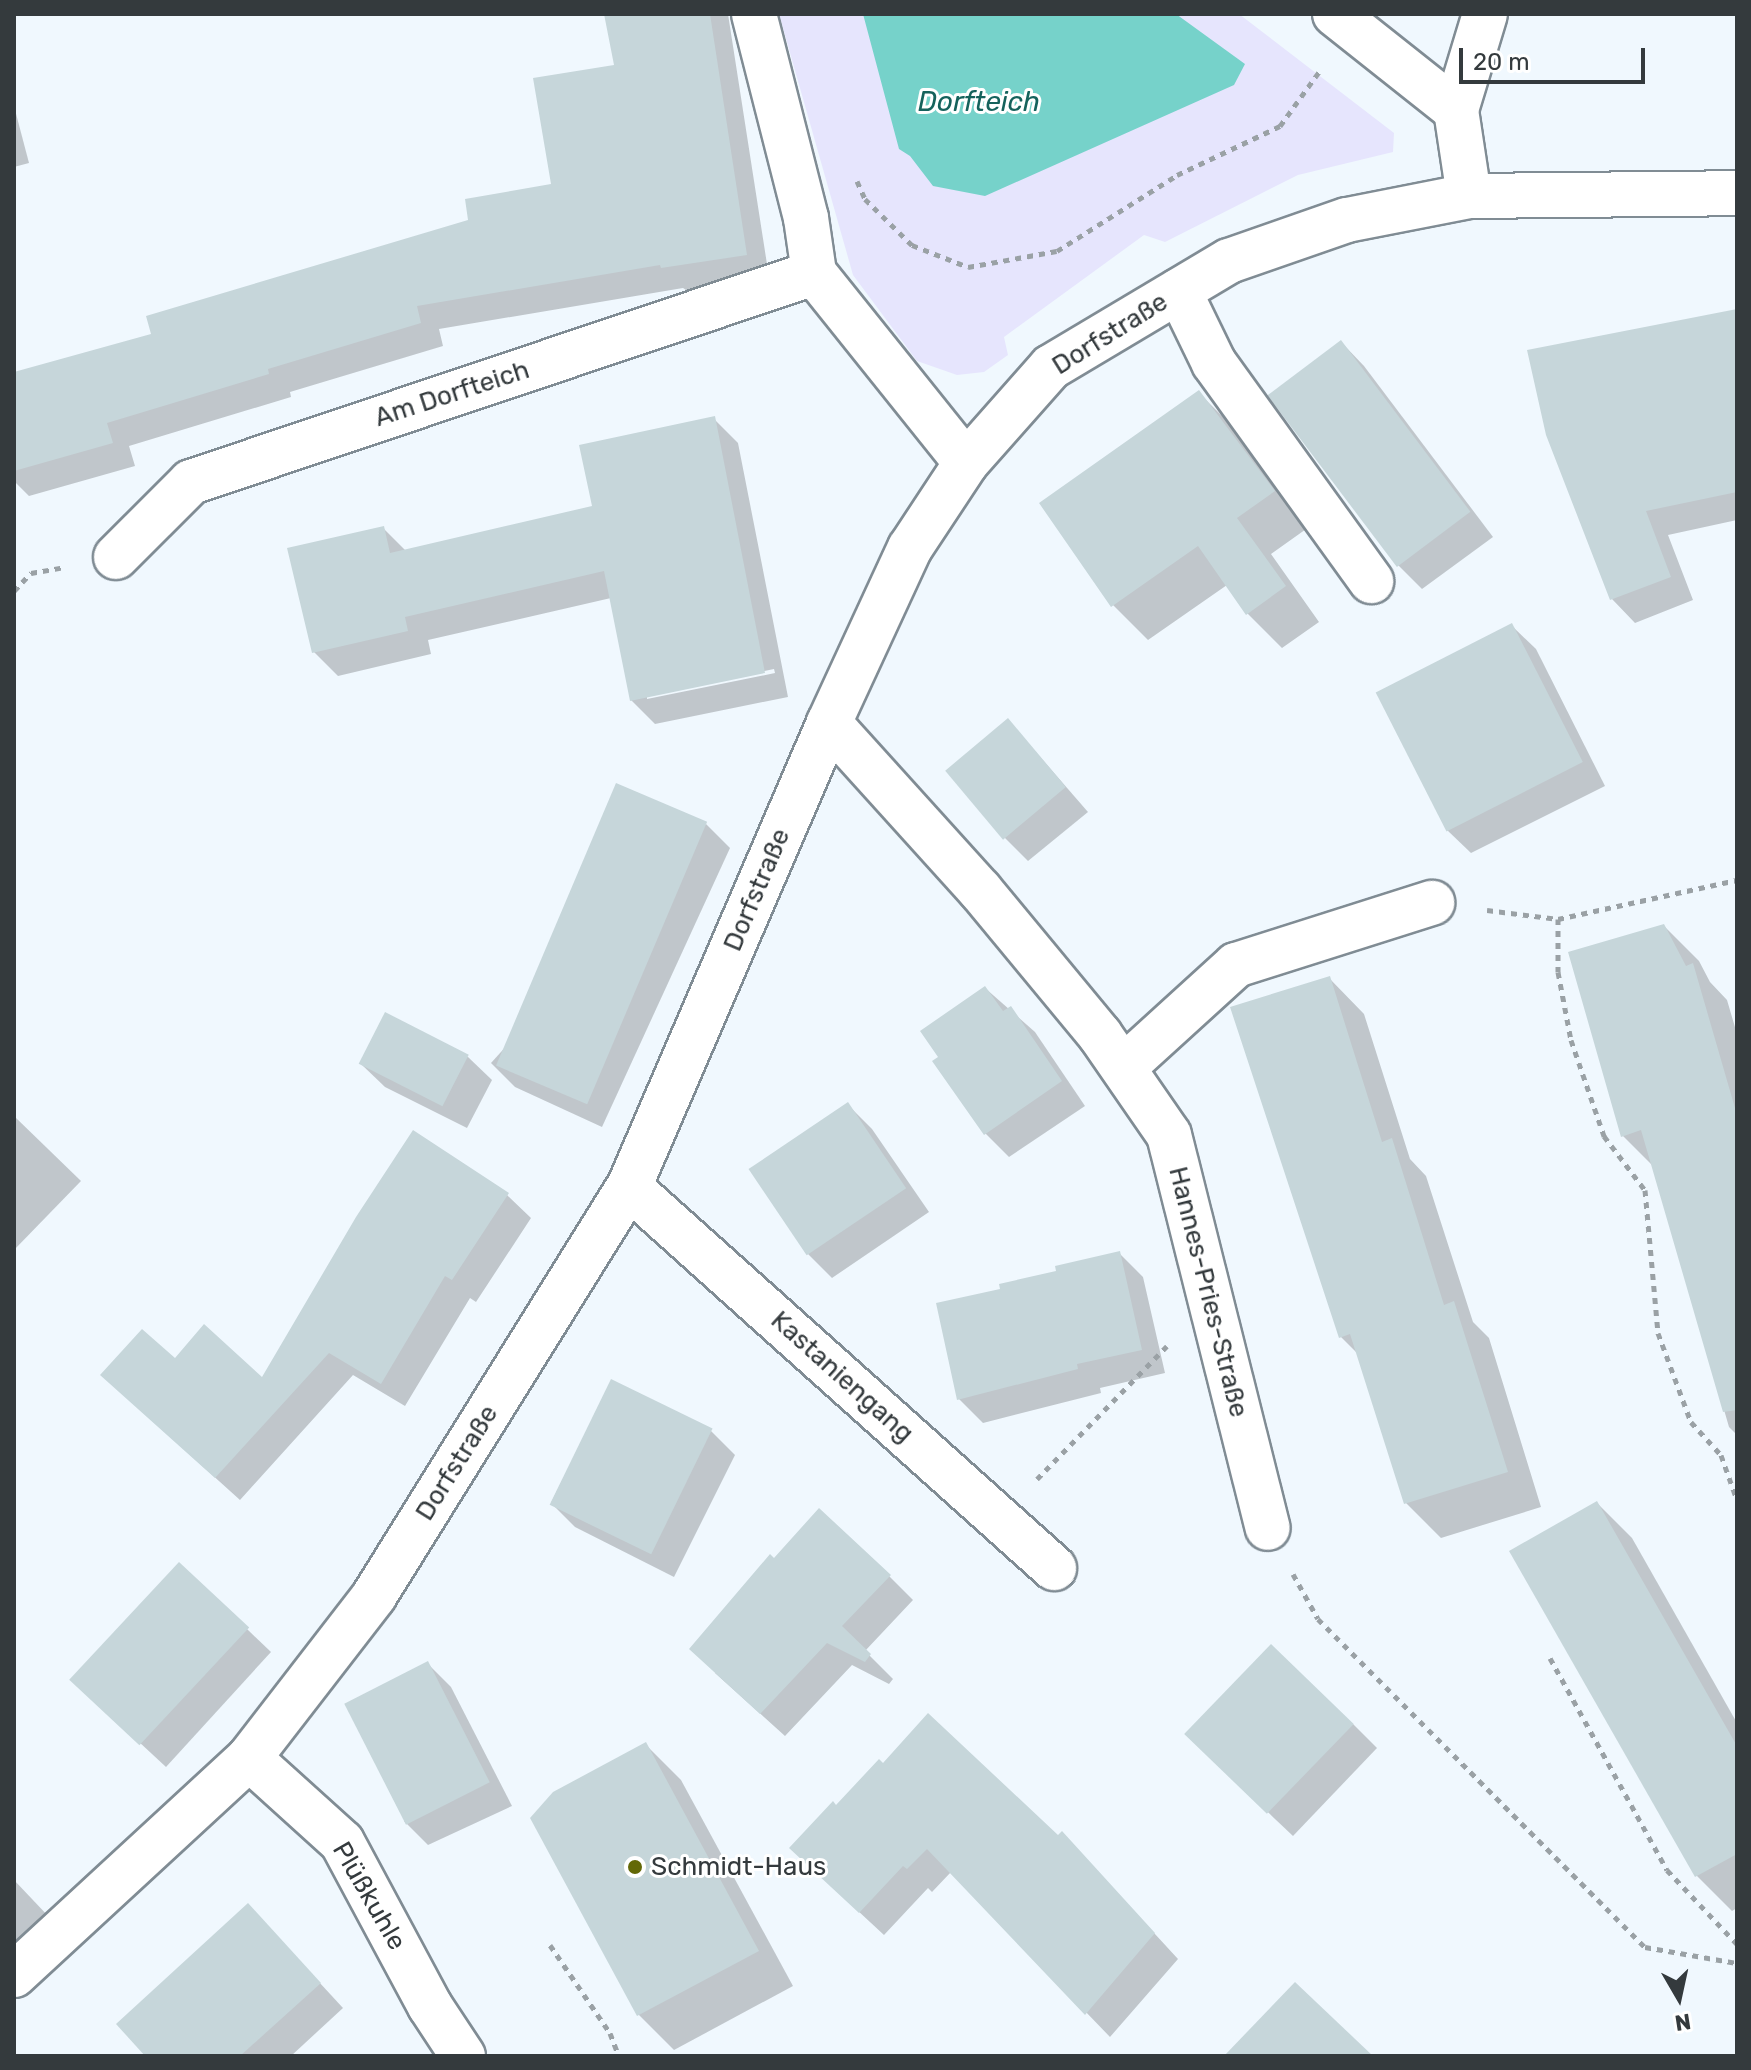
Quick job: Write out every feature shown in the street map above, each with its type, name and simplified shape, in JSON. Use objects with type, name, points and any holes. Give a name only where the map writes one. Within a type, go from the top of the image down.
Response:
[{"type":"street","points":[[754,14],[806,218],[814,273],[966,463]]},
{"type":"street","points":[[1469,196],[1456,110],[1485,14]]},
{"type":"street","points":[[1344,20],[1456,110]]},
{"type":"street","name":"Dorfstraße","points":[[14,1975],[249,1758],[374,1596],[629,1187],[829,723],[910,548],[966,463],[1051,367],[1229,261],[1347,220],[1469,196],[1737,193]]},
{"type":"street","name":"Am Dorfteich","points":[[116,557],[191,482],[814,273]]},
{"type":"street","points":[[1179,291],[1214,363],[1371,581]]},
{"type":"street","name":"Hannes-Pries-Straße","points":[[829,723],[980,890],[1125,1066],[1169,1135],[1268,1528]]},
{"type":"street","points":[[1125,1066],[1236,965],[1432,903]]},
{"type":"street","name":"Kastaniengang","points":[[629,1187],[1054,1568]]},
{"type":"street","name":"Plüßkuhle","points":[[249,1758],[342,1842],[430,2006],[463,2056]]},
{"type":"path","points":[[854,174],[865,199],[912,245],[968,267],[1057,251],[1177,175],[1280,126],[1344,20]]},
{"type":"path","points":[[14,591],[31,573]]},
{"type":"path","points":[[1432,903],[1558,919],[1737,880]]},
{"type":"path","points":[[1558,919],[1558,972],[1571,1040],[1604,1136],[1645,1190],[1658,1333],[1691,1422],[1721,1455],[1737,1500]]},
{"type":"path","points":[[1000,1518],[1209,1302]]},
{"type":"path","points":[[1268,1528],[1318,1619],[1645,1947],[1737,1963]]},
{"type":"path","points":[[1550,1658],[1667,1870],[1737,1944]]},
{"type":"path","points":[[550,1945],[610,2033],[619,2056]]},
{"type":"shaded area","points":[[779,14],[1239,14],[1394,133],[1393,152],[1298,175],[1165,242],[1144,235],[1004,337],[1008,355],[984,372],[957,375],[917,361],[853,275]]},
{"type":"water","name":"Dorfteich","points":[[863,14],[1176,14],[1245,64],[1234,85],[985,196],[933,186],[910,156],[899,149]]},
{"type":"building","points":[[604,14],[710,14],[747,255],[661,268],[660,265],[417,306],[421,323],[268,369],[269,374],[107,423],[113,443],[14,471],[14,372],[151,334],[146,316],[468,220],[465,199],[551,184],[533,78],[614,65]]},
{"type":"building","points":[[1737,309],[1737,492],[1646,511],[1671,577],[1610,600],[1546,435],[1527,350]]},
{"type":"building","points":[[1341,340],[1470,512],[1397,567],[1268,395]]},
{"type":"building","points":[[1199,390],[1275,491],[1237,518],[1286,586],[1246,615],[1198,546],[1111,607],[1039,503]]},
{"type":"building","points":[[715,416],[765,673],[630,701],[604,571],[405,617],[408,631],[312,653],[287,548],[384,526],[390,553],[592,506],[579,445]]},
{"type":"building","points":[[1512,623],[1583,762],[1446,831],[1376,692]]},
{"type":"building","points":[[1008,718],[1066,787],[1003,840],[945,771]]},
{"type":"building","points":[[616,783],[707,822],[587,1104],[496,1066]]},
{"type":"building","points":[[1664,924],[1686,966],[1693,963],[1737,1115],[1737,1410],[1723,1412],[1641,1130],[1621,1137],[1568,952]]},
{"type":"building","points":[[1330,976],[1382,1142],[1392,1138],[1444,1305],[1454,1301],[1508,1472],[1404,1504],[1350,1334],[1339,1338],[1230,1007]]},
{"type":"building","points":[[985,986],[1003,1011],[1011,1006],[1062,1081],[984,1135],[932,1061],[938,1057],[920,1031]]},
{"type":"building","points":[[385,1012],[469,1055],[442,1106],[359,1064]]},
{"type":"building","points":[[848,1102],[906,1188],[807,1255],[749,1169]]},
{"type":"building","points":[[413,1130],[509,1193],[452,1280],[445,1276],[381,1384],[329,1353],[215,1478],[100,1375],[142,1329],[175,1358],[204,1324],[262,1377],[356,1217]]},
{"type":"building","points":[[1120,1251],[1142,1350],[1077,1364],[1078,1369],[957,1400],[936,1303],[1000,1289],[999,1284],[1056,1271],[1055,1266]]},
{"type":"building","points":[[611,1379],[713,1429],[651,1554],[550,1505]]},
{"type":"building","points":[[1597,1501],[1737,1746],[1737,1854],[1695,1877],[1509,1551]]},
{"type":"building","points":[[819,1508],[891,1575],[842,1626],[871,1654],[865,1662],[827,1643],[760,1714],[689,1649],[770,1554],[774,1558]]},
{"type":"building","points":[[179,1562],[249,1627],[139,1745],[69,1680]]},
{"type":"building","points":[[1271,1644],[1354,1724],[1267,1814],[1184,1734]]},
{"type":"building","points":[[428,1661],[490,1782],[406,1825],[344,1704]]},
{"type":"building","points":[[928,1713],[1058,1835],[1062,1831],[1155,1933],[1085,2015],[927,1849],[907,1869],[903,1866],[859,1913],[789,1848],[833,1801],[836,1805],[879,1759],[883,1763]]},
{"type":"building","name":"Schmidt-Haus","points":[[646,1742],[759,1951],[637,2016],[530,1818],[553,1792]]},
{"type":"building","points":[[248,1903],[321,1983],[240,2056],[145,2056],[116,2024]]},
{"type":"building","points":[[1295,1982],[1373,2056],[1224,2056]]},
{"type":"place","name":"Schmidt-Haus","points":[[635,1867]]}]
